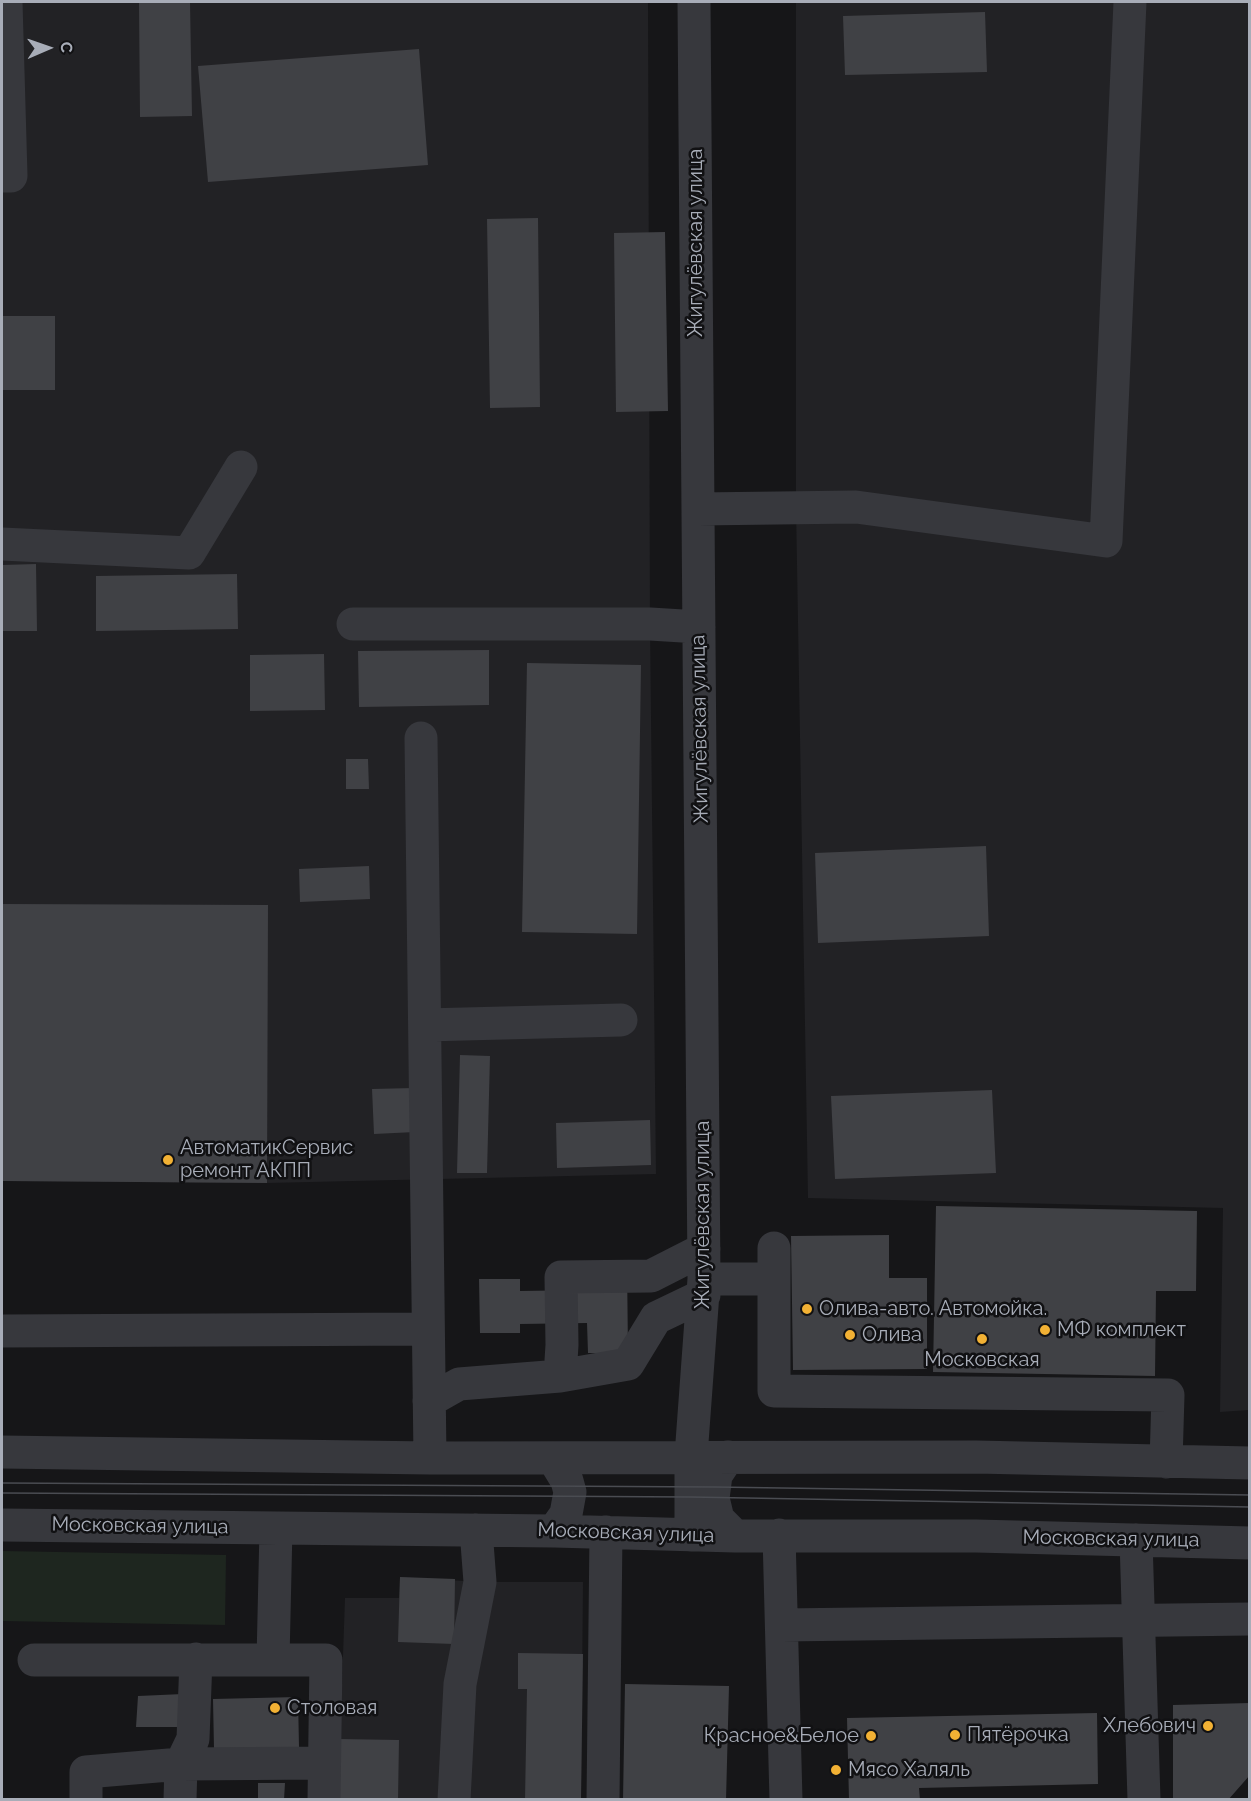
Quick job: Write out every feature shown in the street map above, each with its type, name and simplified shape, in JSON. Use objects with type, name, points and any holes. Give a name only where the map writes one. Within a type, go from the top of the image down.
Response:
[{"type":"street","points":[[2,176],[11,176],[6,2]]},
{"type":"street","name":"Жигулёвская улица","points":[[691,1534],[692,1456],[704,1274],[694,2]]},
{"type":"street","points":[[698,509],[856,507],[1106,541],[1130,2]]},
{"type":"street","points":[[2,544],[189,553],[241,467]]},
{"type":"street","points":[[353,624],[650,624],[699,627]]},
{"type":"street","points":[[421,738],[430,1458]]},
{"type":"street","points":[[424,1025],[621,1020]]},
{"type":"street","points":[[560,1376],[561,1276],[704,1274],[774,1263],[774,1390],[1168,1395],[1166,1462]]},
{"type":"street","points":[[429,1401],[459,1384],[560,1376],[628,1364],[656,1318],[704,1274]]},
{"type":"street","points":[[2,1330],[428,1329]]},
{"type":"street","points":[[2,1452],[430,1458],[976,1456],[1166,1462],[1250,1462]]},
{"type":"street","points":[[728,1457],[716,1475],[713,1498],[718,1519],[735,1536]]},
{"type":"street","points":[[553,1458],[567,1481],[570,1492],[566,1514],[554,1531]]},
{"type":"street","name":"Московская улица","points":[[2,1525],[554,1531],[735,1536],[1250,1543]]},
{"type":"street","points":[[273,1660],[276,1528]]},
{"type":"street","points":[[454,1800],[460,1684],[480,1582],[476,1530]]},
{"type":"street","points":[[603,1800],[606,1532]]},
{"type":"street","points":[[779,1535],[786,1800]]},
{"type":"street","points":[[1136,1540],[1144,1800]]},
{"type":"street","points":[[782,1625],[1250,1619]]},
{"type":"street","points":[[180,1800],[181,1764],[192,1739],[196,1659]]},
{"type":"street","points":[[34,1660],[326,1660],[324,1800]]},
{"type":"street","points":[[86,1800],[86,1772],[181,1764],[324,1763]]},
{"type":"shaded area","points":[[2,2],[648,2],[650,624],[656,1174],[267,1183],[2,1181]]},
{"type":"shaded area","points":[[796,2],[1249,2],[1249,1410],[1220,1412],[1223,1208],[808,1198],[796,507]]},
{"type":"shaded area","points":[[2,1551],[226,1555],[225,1625],[2,1621]]},
{"type":"shaded area","points":[[400,1577],[480,1582],[583,1582],[581,1799],[338,1800],[345,1598],[399,1598]]},
{"type":"building","points":[[139,2],[190,2],[192,116],[140,117]]},
{"type":"building","points":[[985,12],[987,72],[845,75],[843,16]]},
{"type":"building","points":[[419,49],[428,165],[208,182],[198,66]]},
{"type":"building","points":[[538,218],[540,407],[490,408],[487,219]]},
{"type":"building","points":[[665,232],[668,411],[616,412],[614,233]]},
{"type":"building","points":[[2,316],[55,316],[55,390],[2,390]]},
{"type":"building","points":[[36,564],[37,631],[2,631],[2,565]]},
{"type":"building","points":[[237,574],[238,629],[96,631],[96,576]]},
{"type":"building","points":[[489,650],[489,705],[359,707],[358,651]]},
{"type":"building","points":[[324,654],[325,710],[250,711],[250,655]]},
{"type":"building","points":[[527,663],[641,665],[637,934],[522,932]]},
{"type":"building","points":[[346,759],[368,759],[369,789],[346,789]]},
{"type":"building","points":[[986,846],[989,936],[818,943],[815,853]]},
{"type":"building","points":[[369,866],[370,899],[300,902],[299,869]]},
{"type":"building","points":[[2,904],[268,905],[267,1183],[2,1181]]},
{"type":"building","points":[[460,1055],[490,1056],[487,1173],[457,1173]]},
{"type":"building","points":[[414,1088],[415,1132],[374,1134],[372,1089]]},
{"type":"building","points":[[992,1090],[996,1173],[835,1179],[831,1096]]},
{"type":"building","points":[[650,1120],[651,1165],[557,1168],[556,1123]]},
{"type":"building","points":[[936,1206],[1197,1211],[1196,1291],[1156,1291],[1155,1376],[933,1372]]},
{"type":"building","points":[[889,1235],[889,1278],[927,1278],[927,1369],[793,1370],[791,1236]]},
{"type":"building","points":[[627,1262],[628,1353],[588,1353],[587,1323],[520,1324],[520,1333],[480,1333],[479,1279],[520,1279],[520,1291],[587,1290]]},
{"type":"building","points":[[400,1577],[455,1579],[454,1644],[398,1642]]},
{"type":"building","points":[[518,1653],[583,1654],[581,1800],[525,1800],[527,1689],[518,1689]]},
{"type":"building","points":[[625,1684],[729,1686],[726,1800],[623,1800]]},
{"type":"building","points":[[183,1694],[184,1727],[136,1727],[138,1696]]},
{"type":"building","points":[[298,1697],[299,1747],[214,1749],[213,1699]]},
{"type":"building","points":[[1250,1703],[1250,1775],[1228,1800],[1173,1800],[1173,1705]]},
{"type":"building","points":[[1097,1713],[1098,1784],[919,1788],[920,1800],[849,1800],[847,1718]]},
{"type":"building","points":[[338,1739],[399,1740],[398,1800],[338,1800]]},
{"type":"building","points":[[258,1783],[285,1783],[284,1800],[258,1800]]},
{"type":"tram line","points":[[2,1483],[715,1487],[1250,1495]]},
{"type":"tram line","points":[[2,1493],[691,1497],[1250,1507]]},
{"type":"place","name":"АвтоматикСервис ремонт АКПП","points":[[168,1160]]},
{"type":"place","name":"Олива-авто. Автомойка.","points":[[807,1309]]},
{"type":"place","name":"МФ комплект","points":[[1045,1330]]},
{"type":"place","name":"Олива","points":[[850,1335]]},
{"type":"place","name":"Московская","points":[[982,1339]]},
{"type":"place","name":"Столовая","points":[[275,1708]]},
{"type":"place","name":"Хлебович","points":[[1208,1726]]},
{"type":"place","name":"Пятёрочка","points":[[955,1735]]},
{"type":"place","name":"Красное&Белое","points":[[871,1736]]},
{"type":"place","name":"Мясо Халяль","points":[[836,1770]]}]
